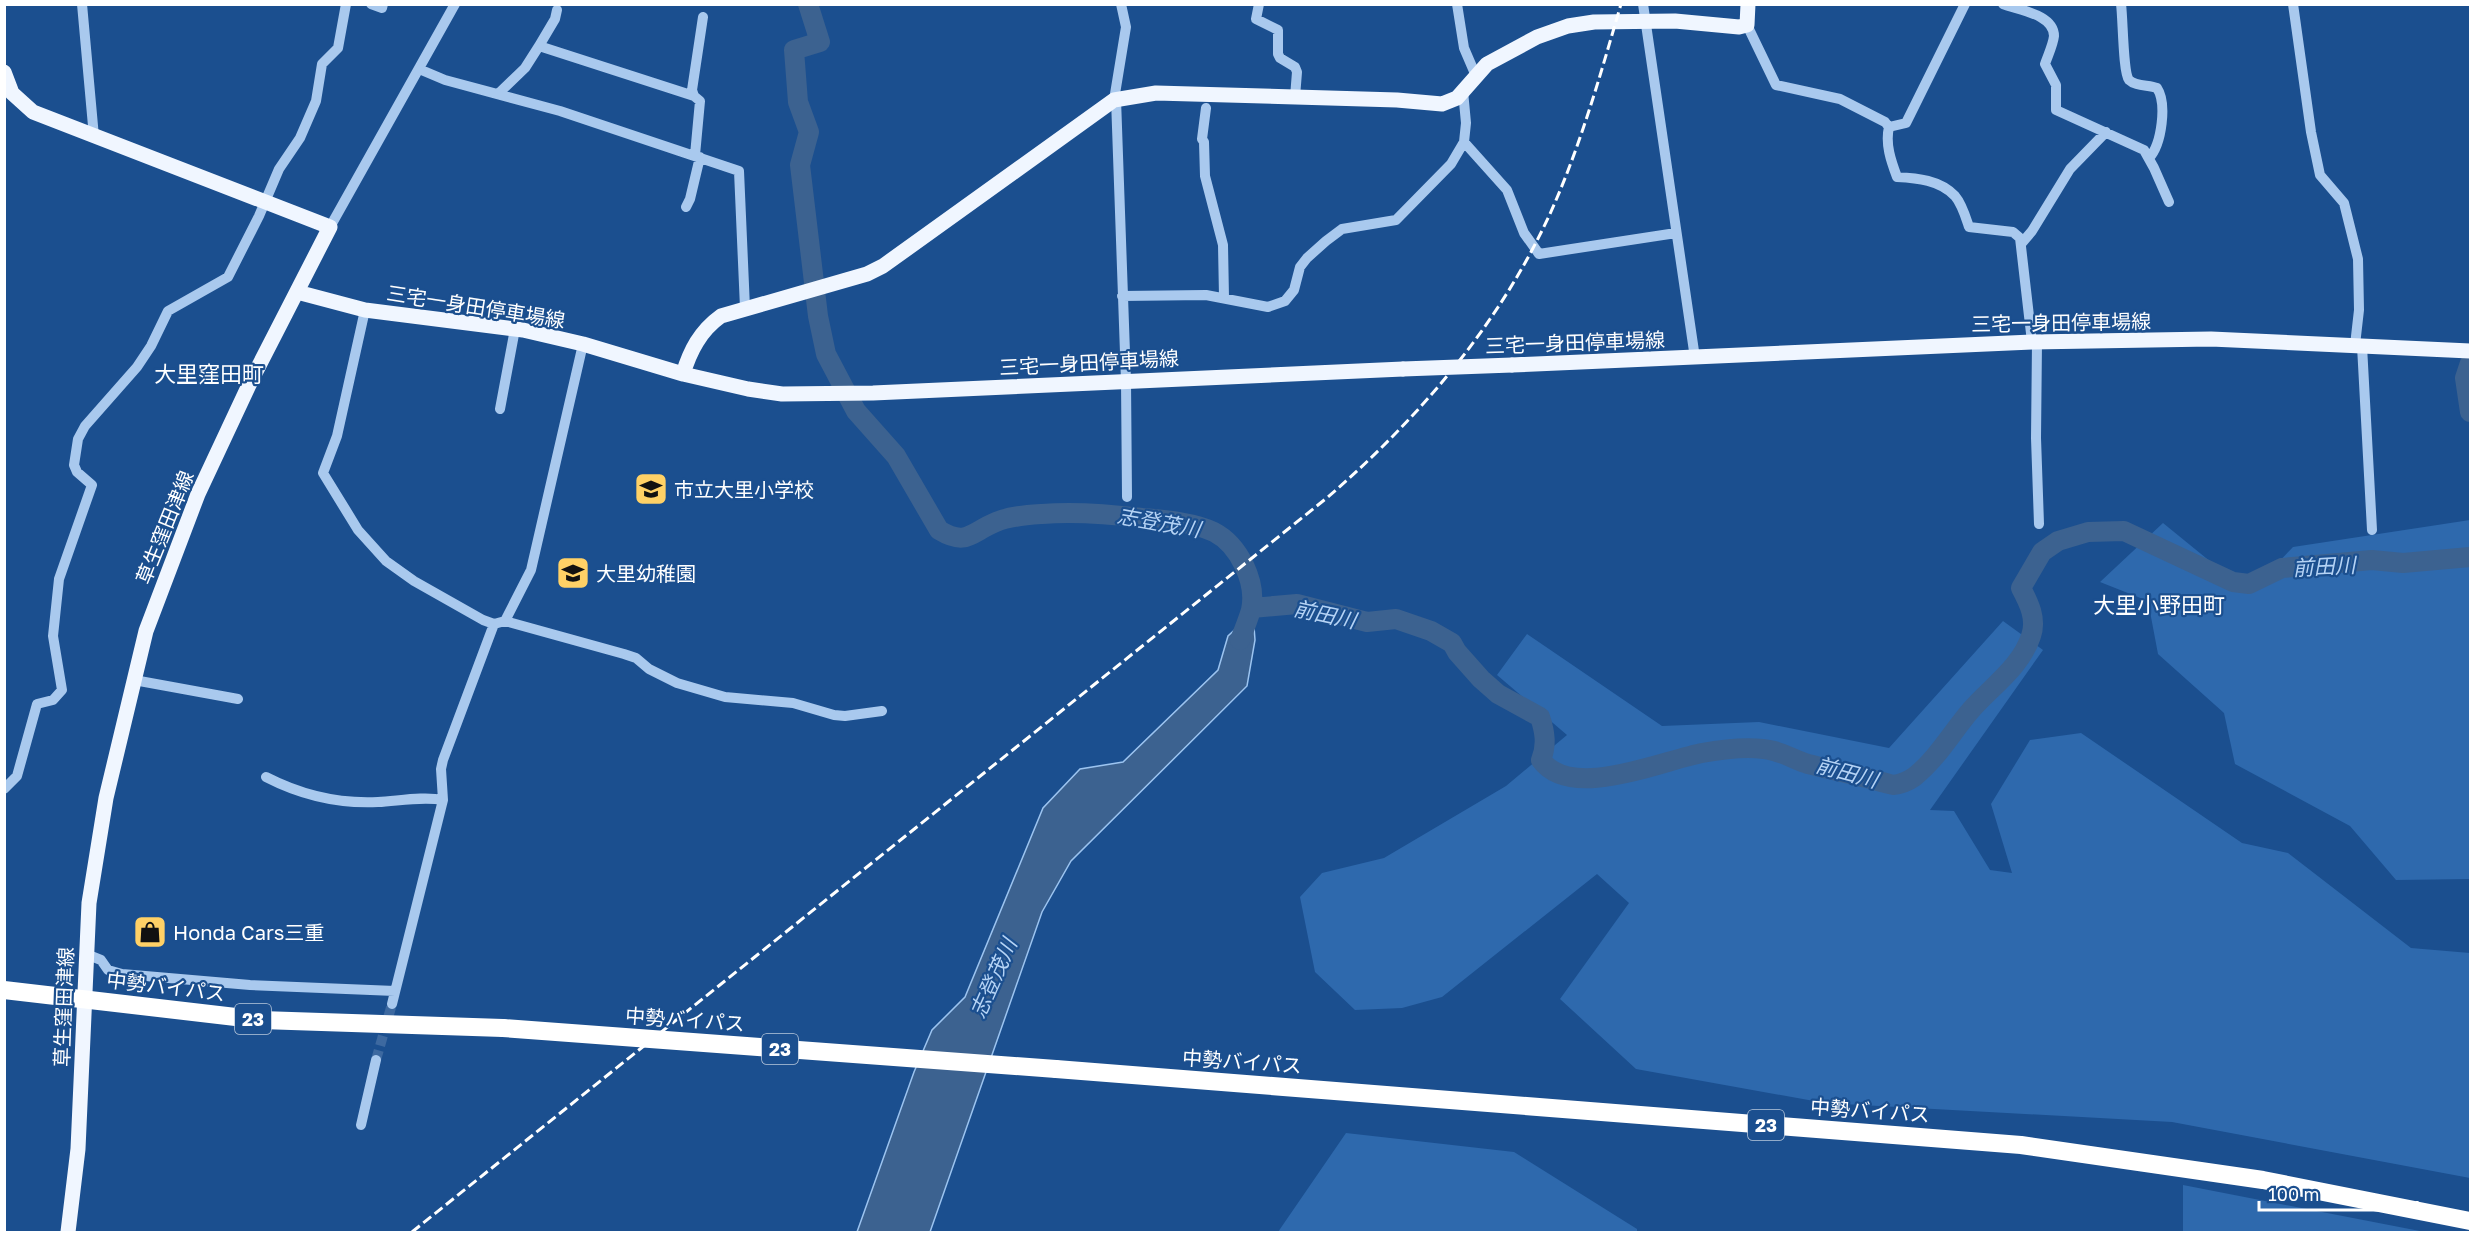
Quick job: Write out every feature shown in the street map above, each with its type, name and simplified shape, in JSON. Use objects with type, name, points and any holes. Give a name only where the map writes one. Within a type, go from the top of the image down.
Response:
[{"type":"highway","name":"中勢バイパス","points":[[4,990],[261,1020],[503,1029],[1056,1069],[2021,1145],[2263,1179],[2470,1221]]},
{"type":"main road","points":[[683,374],[691,350],[710,323],[721,316],[745,308],[867,274],[900,255],[1115,99],[1156,93],[1397,100],[1434,104],[1449,102],[1457,98],[1487,64],[1519,46],[1556,30],[1594,22],[1675,21],[1739,27],[1747,25],[1748,4]]},
{"type":"main road","points":[[4,72],[12,93],[33,112],[330,226]]},
{"type":"main road","name":"草生窪田津線","points":[[68,1233],[78,1149],[86,954],[93,869],[106,798],[146,631],[198,494],[249,385],[330,226]]},
{"type":"main road","name":"三宅一身田停車場線","points":[[297,292],[365,310],[515,329],[583,344],[683,374],[748,389],[782,394],[873,393],[2035,342],[2211,339],[2465,351]]},
{"type":"street","points":[[4,789],[17,776],[37,704],[53,700],[62,690],[53,636],[59,579],[93,485],[77,472],[74,465],[78,439],[100,406],[137,367],[151,346],[168,311],[228,277],[279,169],[300,138],[316,101],[321,64],[338,48],[346,4]]},
{"type":"street","points":[[371,4],[382,8],[383,4]]},
{"type":"street","points":[[330,226],[455,4]]},
{"type":"street","points":[[1121,4],[1126,27],[1115,99],[1126,381],[1127,498]]},
{"type":"street","points":[[1259,4],[1256,19],[1278,30],[1278,54],[1280,58],[1295,67],[1297,72],[1294,97]]},
{"type":"street","points":[[1457,4],[1464,48],[1476,76]]},
{"type":"street","points":[[1643,4],[1695,358]]},
{"type":"street","points":[[1889,127],[1906,123],[1965,4]]},
{"type":"street","points":[[2003,4],[2043,18],[2053,30],[2053,38],[2045,64],[2056,85],[2058,95],[2056,110],[2144,150],[2169,202]]},
{"type":"street","points":[[2121,4],[2124,30],[2122,43],[2127,76],[2132,82],[2157,88],[2160,94],[2161,134],[2149,158]]},
{"type":"street","points":[[2293,4],[2311,132],[2320,175],[2344,203],[2356,251],[2359,275],[2358,345],[2372,530]]},
{"type":"street","points":[[81,5],[94,137]]},
{"type":"street","points":[[499,93],[525,68],[555,19],[557,10]]},
{"type":"street","points":[[694,96],[692,90],[703,17]]},
{"type":"street","points":[[1747,25],[1776,85],[1839,99],[1885,122],[1889,127]]},
{"type":"street","points":[[539,46],[694,96],[700,101],[698,156],[690,200],[686,207]]},
{"type":"street","points":[[418,69],[444,80],[499,93],[739,171],[745,308]]},
{"type":"street","points":[[1122,296],[1224,297],[1261,306],[1276,305],[1285,301],[1294,290],[1300,267],[1319,246],[1342,229],[1396,220],[1451,164],[1464,142],[1466,123],[1463,91]]},
{"type":"street","points":[[1206,108],[1202,139],[1204,142],[1203,164],[1223,246],[1224,297]]},
{"type":"street","points":[[1889,127],[1887,136],[1891,162],[1897,177],[1925,178],[1956,196],[1969,227],[2013,232],[2020,238],[2035,342],[2039,524]]},
{"type":"street","points":[[2021,244],[2032,231],[2066,175],[2106,132]]},
{"type":"street","points":[[1464,142],[1507,190],[1524,233],[1539,254],[1676,232]]},
{"type":"street","points":[[365,310],[337,436],[322,470],[324,478],[358,530],[391,565],[460,609],[499,623],[632,656],[649,669],[677,683],[725,697],[793,703],[834,715],[845,716],[882,711]]},
{"type":"street","points":[[500,409],[515,329]]},
{"type":"street","points":[[392,1004],[442,800],[443,760],[499,623],[531,570],[583,344]]},
{"type":"street","points":[[134,680],[238,699]]},
{"type":"street","points":[[266,777],[293,790],[319,798],[359,802],[442,800]]},
{"type":"street","points":[[86,954],[101,960],[108,970],[122,974],[250,985],[394,991]]},
{"type":"street","points":[[361,1125],[376,1060]]},
{"type":"shaded area","points":[[2470,520],[2470,879],[2396,880],[2350,826],[2235,764],[2224,713],[2158,654],[2148,601],[2100,582],[2163,523],[2249,593],[2293,547]]},
{"type":"shaded area","points":[[2003,621],[2043,650],[1930,810],[1954,811],[1990,870],[2012,873],[1991,804],[2030,740],[2081,733],[2242,843],[2288,853],[2411,948],[2470,953],[2470,1178],[2172,1122],[1825,1103],[1636,1069],[1560,999],[1629,903],[1597,874],[1442,997],[1402,1008],[1355,1010],[1315,972],[1300,897],[1322,873],[1384,858],[1506,786],[1567,735],[1497,675],[1527,634],[1662,726],[1759,722],[1889,748]]},
{"type":"shaded area","points":[[1346,1133],[1514,1152],[1637,1229],[1637,1232],[1278,1232]]},
{"type":"shaded area","points":[[2183,1185],[2425,1232],[2183,1232]]},
{"type":"water","points":[[1253,613],[1255,640],[1247,686],[1071,861],[1042,912],[930,1232],[857,1232],[914,1072],[932,1030],[965,997],[1043,808],[1080,769],[1123,762],[1218,670],[1228,636]]},
{"type":"waterway","name":"志登茂川","points":[[808,4],[820,42],[794,50],[798,102],[809,132],[800,165],[818,316],[826,354],[856,411],[896,456],[939,530],[948,535],[963,538],[996,522],[1013,517],[1067,513],[1105,514],[1169,521],[1214,532],[1231,546],[1249,576],[1251,610],[1240,640]]},
{"type":"waterway","name":"前田川","points":[[2470,363],[2465,378],[2470,412]]},
{"type":"waterway","name":"前田川","points":[[1252,608],[1297,604],[1367,622],[1396,619],[1431,631],[1452,643],[1481,679],[1498,694],[1540,717],[1545,738],[1541,760],[1555,772],[1573,777],[1594,778],[1617,775],[1702,753],[1747,748],[1774,751],[1808,764],[1893,785],[1909,780],[1922,770],[1971,710],[2005,676],[2020,657],[2033,630],[2033,617],[2021,588],[2042,552],[2058,541],[2088,532],[2124,531],[2233,582],[2249,584],[2282,568],[2372,560],[2403,563],[2470,557]]},
{"type":"tunnel","points":[[376,1060],[392,1004]]},
{"type":"railway","points":[[412,1232],[1328,497],[1394,435],[1454,368],[1506,295],[1529,256],[1560,190],[1589,112],[1621,4]]},
{"type":"place","name":"市立大里小学校","points":[[651,489]]},
{"type":"place","name":"大里幼稚園","points":[[573,573]]},
{"type":"place","name":"Honda Cars三重","points":[[150,932]]},
{"type":"district","name":"大里窪田町","points":[[209,373]]},
{"type":"district","name":"大里小野田町","points":[[2159,604]]}]
